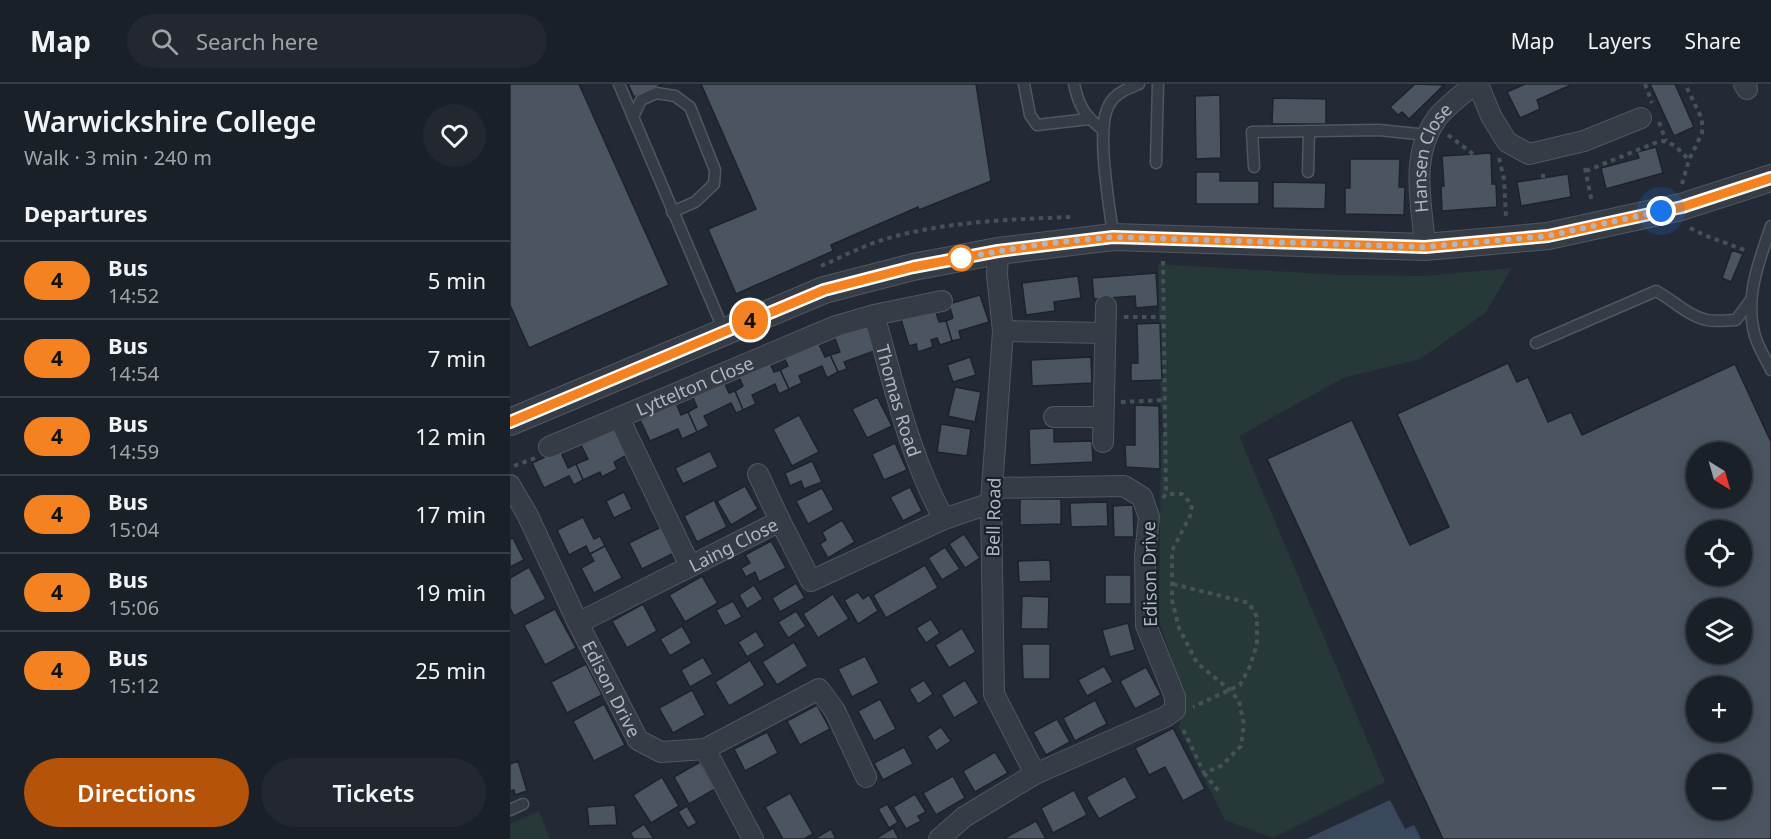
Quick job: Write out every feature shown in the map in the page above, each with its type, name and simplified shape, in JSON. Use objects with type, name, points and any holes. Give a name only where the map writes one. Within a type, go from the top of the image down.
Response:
[{"type":"street","name":"Hansen Close","points":[[1425,247],[1418,172],[1422,148],[1438,116],[1477,84]]},
{"type":"street","points":[[1477,84],[1491,116],[1507,142],[1529,154],[1584,141],[1647,112]]},
{"type":"street","points":[[510,422],[824,290],[913,267],[998,251],[1113,237],[1425,247],[1548,236],[1679,191],[1771,178]]},
{"type":"street","name":"Bell Road","points":[[998,251],[997,274],[1003,331],[992,495],[993,694],[1035,774]]},
{"type":"street","points":[[874,315],[942,301]]},
{"type":"street","name":"Lyttelton Close","points":[[549,447],[836,326],[874,315]]},
{"type":"street","name":"Thomas Road","points":[[874,315],[914,452],[929,492],[944,519]]},
{"type":"street","points":[[1003,331],[1106,319],[1103,442]]},
{"type":"street","points":[[1054,417],[1103,410]]},
{"type":"street","name":"Lyttelton Close","points":[[619,418],[690,566]]},
{"type":"street","points":[[758,474],[780,520]]},
{"type":"street","name":"Edison Drive","points":[[510,485],[527,514],[578,623],[638,740],[661,752],[705,749]]},
{"type":"street","name":"Edison Drive","points":[[992,495],[1124,486],[1142,497],[1149,517],[1145,556],[1146,625],[1175,697],[1179,713]]},
{"type":"street","name":"Laing Close","points":[[578,623],[780,520],[811,581],[992,495]]},
{"type":"street","points":[[753,839],[705,749],[819,689],[835,711],[866,777]]},
{"type":"street","points":[[939,839],[964,817],[1035,774],[1179,713]]},
{"type":"lane","points":[[619,84],[724,331]]},
{"type":"lane","points":[[1024,84],[1029,115],[1037,125],[1089,119]]},
{"type":"lane","points":[[1074,84],[1078,102],[1089,119],[1103,130]]},
{"type":"lane","points":[[1113,237],[1103,130],[1105,114],[1109,104],[1120,92],[1139,84]]},
{"type":"lane","points":[[1156,163],[1158,84]]},
{"type":"lane","points":[[633,117],[641,100],[656,93],[675,96],[690,107],[715,170],[714,184],[695,202],[672,212]]},
{"type":"lane","points":[[1308,172],[1309,131]]},
{"type":"lane","points":[[1254,166],[1252,132],[1430,131]]},
{"type":"lane","points":[[1771,226],[1761,255],[1750,301],[1755,337],[1771,370]]},
{"type":"lane","points":[[1536,343],[1656,291],[1676,302],[1690,314],[1708,321],[1736,320],[1750,301]]},
{"type":"lane","points":[[510,810],[524,804]]},
{"type":"path","points":[[1645,84],[1647,112]]},
{"type":"path","points":[[1685,84],[1702,119],[1702,133],[1689,160],[1679,191],[1688,227],[1761,255]]},
{"type":"path","points":[[1430,131],[1445,133],[1473,154]]},
{"type":"path","points":[[1501,133],[1496,143],[1504,179],[1506,217]]},
{"type":"path","points":[[1592,204],[1585,169],[1660,141],[1666,141],[1676,147],[1689,160]]},
{"type":"path","points":[[1679,191],[1694,178]]},
{"type":"path","points":[[1581,206],[1603,201]]},
{"type":"path","points":[[1498,218],[1516,215]]},
{"type":"path","points":[[1149,517],[1166,494],[1163,260]]},
{"type":"path","points":[[1106,319],[1163,317]]},
{"type":"path","points":[[1103,410],[1165,400]]},
{"type":"path","points":[[510,467],[542,456],[549,447]]},
{"type":"path","points":[[1166,494],[1182,494],[1192,505],[1190,516],[1172,551],[1172,600],[1179,628],[1197,663],[1230,690],[1239,701],[1244,724],[1241,746],[1221,765],[1204,773]]},
{"type":"path","points":[[1173,584],[1249,603],[1257,617],[1257,644],[1250,666],[1240,685],[1179,713],[1182,727],[1204,773],[1221,794]]},
{"type":"shaded area","points":[[1158,264],[1340,275],[1424,276],[1512,268],[1485,313],[1420,359],[1343,378],[1239,436],[1385,782],[1273,838],[1225,820],[1179,727],[1185,700],[1159,621],[1161,436],[1164,433],[1161,404]]},
{"type":"shaded area","points":[[539,811],[550,839],[510,839],[510,824]]},
{"type":"water","points":[[1390,800],[1405,829],[1414,825],[1421,839],[1306,839]]},
{"type":"building","points":[[510,84],[579,84],[669,285],[529,348],[510,305]]},
{"type":"building","points":[[628,84],[663,84],[634,97]]},
{"type":"building","points":[[701,84],[976,84],[991,181],[919,210],[918,207],[831,245],[833,251],[736,294],[708,229],[756,209]]},
{"type":"building","points":[[1415,84],[1444,85],[1409,119],[1402,112],[1398,115],[1390,107]]},
{"type":"building","points":[[1525,84],[1571,85],[1537,100],[1540,109],[1520,118],[1507,92]]},
{"type":"building","points":[[1650,84],[1675,84],[1694,127],[1674,136]]},
{"type":"building","points":[[1220,95],[1221,158],[1196,159],[1195,96]]},
{"type":"building","points":[[1273,98],[1326,99],[1326,124],[1272,124]]},
{"type":"building","points":[[1656,147],[1663,173],[1606,189],[1601,168],[1639,158],[1637,152]]},
{"type":"building","points":[[1491,153],[1492,184],[1496,184],[1497,207],[1442,211],[1441,186],[1444,186],[1442,156]]},
{"type":"building","points":[[1350,159],[1400,159],[1399,187],[1405,187],[1404,215],[1345,214],[1345,188],[1350,188]]},
{"type":"building","points":[[1196,172],[1220,172],[1220,181],[1259,181],[1259,204],[1196,204]]},
{"type":"building","points":[[1568,174],[1571,197],[1521,206],[1517,182]]},
{"type":"building","points":[[1273,182],[1326,183],[1325,209],[1273,208]]},
{"type":"building","points":[[1732,250],[1743,254],[1731,282],[1722,278]]},
{"type":"building","points":[[1156,273],[1158,306],[1136,308],[1135,296],[1094,299],[1092,278]]},
{"type":"building","points":[[1078,276],[1081,298],[1054,302],[1055,311],[1026,315],[1022,283]]},
{"type":"building","points":[[980,295],[989,322],[959,331],[961,339],[952,341],[946,321],[953,318],[949,304]]},
{"type":"building","points":[[935,309],[939,322],[946,321],[952,341],[940,345],[937,338],[931,340],[933,347],[918,352],[916,344],[909,346],[901,319]]},
{"type":"building","points":[[1160,323],[1162,380],[1131,381],[1131,363],[1138,363],[1137,324]]},
{"type":"building","points":[[867,324],[877,350],[844,362],[847,369],[838,372],[830,355],[840,352],[834,336]]},
{"type":"building","points":[[817,340],[825,357],[830,355],[838,372],[827,378],[822,366],[799,376],[802,383],[789,389],[780,370],[788,366],[783,355]]},
{"type":"building","points":[[970,357],[976,375],[953,382],[947,365]]},
{"type":"building","points":[[1091,357],[1092,383],[1032,386],[1031,360]]},
{"type":"building","points":[[768,359],[774,372],[780,370],[789,389],[779,394],[775,384],[752,395],[756,404],[743,410],[735,391],[743,386],[737,373]]},
{"type":"building","points":[[1508,363],[1517,382],[1528,377],[1548,422],[1571,412],[1582,435],[1735,364],[1771,442],[1771,839],[1443,839],[1267,459],[1352,420],[1410,545],[1449,527],[1397,414]]},
{"type":"building","points":[[723,380],[729,393],[735,391],[743,410],[736,413],[731,403],[704,416],[709,426],[697,432],[688,412],[697,407],[691,394]]},
{"type":"building","points":[[955,387],[981,392],[975,422],[948,416]]},
{"type":"building","points":[[877,397],[892,426],[867,438],[852,409]]},
{"type":"building","points":[[676,403],[681,415],[688,412],[697,432],[682,439],[678,429],[650,441],[640,420]]},
{"type":"building","points":[[1135,405],[1159,406],[1160,469],[1126,467],[1125,445],[1135,445]]},
{"type":"building","points":[[799,415],[819,452],[792,466],[773,429]]},
{"type":"building","points":[[941,424],[971,429],[967,456],[937,452]]},
{"type":"building","points":[[1054,428],[1054,442],[1092,441],[1093,462],[1030,465],[1029,429]]},
{"type":"building","points":[[614,429],[627,455],[614,462],[617,469],[602,477],[600,472],[583,480],[576,464],[588,459],[581,445]]},
{"type":"building","points":[[895,443],[907,470],[884,480],[872,454]]},
{"type":"building","points":[[560,450],[568,468],[576,464],[583,480],[574,485],[569,476],[544,488],[532,463]]},
{"type":"building","points":[[710,451],[718,467],[683,484],[675,468]]},
{"type":"building","points":[[812,461],[822,482],[804,489],[801,481],[790,486],[785,473]]},
{"type":"building","points":[[745,486],[758,509],[731,525],[717,501]]},
{"type":"building","points":[[910,487],[922,511],[903,521],[890,497]]},
{"type":"building","points":[[822,488],[834,510],[808,524],[796,501]]},
{"type":"building","points":[[624,492],[632,509],[614,518],[606,501]]},
{"type":"building","points":[[1020,499],[1061,499],[1061,524],[1020,525]]},
{"type":"building","points":[[714,500],[727,527],[697,542],[684,516]]},
{"type":"building","points":[[1107,502],[1108,526],[1071,527],[1070,503]]},
{"type":"building","points":[[1133,505],[1134,537],[1114,537],[1113,506]]},
{"type":"building","points":[[583,517],[594,539],[600,536],[605,546],[590,554],[586,546],[569,555],[557,530]]},
{"type":"building","points":[[842,520],[855,542],[828,558],[820,544],[826,540],[822,532]]},
{"type":"building","points":[[661,527],[674,553],[642,569],[629,543]]},
{"type":"building","points":[[964,534],[980,558],[965,568],[949,544]]},
{"type":"building","points":[[513,538],[524,560],[510,567],[510,539]]},
{"type":"building","points":[[771,541],[786,568],[759,582],[755,572],[746,577],[741,568],[750,563],[745,555]]},
{"type":"building","points":[[605,546],[622,578],[594,593],[581,568],[594,561],[590,554]]},
{"type":"building","points":[[945,547],[960,569],[942,580],[928,558]]},
{"type":"building","points":[[1050,560],[1051,581],[1019,582],[1018,561]]},
{"type":"building","points":[[925,565],[938,588],[886,618],[873,595]]},
{"type":"building","points":[[529,567],[546,599],[514,616],[510,608],[510,578]]},
{"type":"building","points":[[1105,575],[1131,575],[1131,604],[1105,604]]},
{"type":"building","points":[[702,576],[718,603],[685,622],[669,595]]},
{"type":"building","points":[[796,583],[805,598],[780,612],[772,598]]},
{"type":"building","points":[[754,585],[763,599],[747,609],[739,595]]},
{"type":"building","points":[[858,592],[863,599],[869,595],[878,611],[858,624],[844,600]]},
{"type":"building","points":[[833,594],[849,619],[818,638],[803,614]]},
{"type":"building","points":[[1022,596],[1049,597],[1048,629],[1021,629]]},
{"type":"building","points":[[733,601],[742,617],[725,626],[716,610]]},
{"type":"building","points":[[643,604],[657,631],[627,648],[612,621]]},
{"type":"building","points":[[555,609],[576,648],[545,665],[524,625]]},
{"type":"building","points":[[796,611],[806,626],[788,638],[778,622]]},
{"type":"building","points":[[931,619],[940,633],[926,643],[916,628]]},
{"type":"building","points":[[1128,623],[1135,650],[1110,657],[1102,630]]},
{"type":"building","points":[[682,626],[692,643],[670,656],[660,639]]},
{"type":"building","points":[[962,628],[976,652],[949,668],[935,645]]},
{"type":"building","points":[[756,631],[765,646],[747,657],[738,642]]},
{"type":"building","points":[[794,642],[808,666],[777,685],[762,662]]},
{"type":"building","points":[[1022,644],[1050,644],[1050,679],[1023,679]]},
{"type":"building","points":[[865,656],[879,683],[852,697],[838,669]]},
{"type":"building","points":[[703,657],[713,674],[690,687],[681,670]]},
{"type":"building","points":[[750,660],[765,685],[729,706],[715,682]]},
{"type":"building","points":[[586,664],[602,695],[567,713],[551,682]]},
{"type":"building","points":[[1104,666],[1113,682],[1087,696],[1078,680]]},
{"type":"building","points":[[1146,667],[1161,695],[1135,709],[1120,681]]},
{"type":"building","points":[[924,680],[933,694],[918,704],[909,689]]},
{"type":"building","points":[[965,680],[979,703],[954,718],[941,695]]},
{"type":"building","points":[[692,690],[705,715],[673,733],[659,708]]},
{"type":"building","points":[[880,699],[896,729],[874,741],[858,711]]},
{"type":"building","points":[[1095,700],[1107,724],[1075,741],[1063,718]]},
{"type":"building","points":[[604,704],[625,745],[594,761],[573,721]]},
{"type":"building","points":[[817,705],[830,729],[800,745],[787,721]]},
{"type":"building","points":[[1057,719],[1070,742],[1046,755],[1033,732]]},
{"type":"building","points":[[941,727],[951,741],[936,751],[927,736]]},
{"type":"building","points":[[1173,728],[1205,789],[1183,801],[1165,767],[1149,775],[1135,748]]},
{"type":"building","points":[[767,732],[778,753],[745,771],[734,749]]},
{"type":"building","points":[[904,747],[913,764],[883,780],[874,763]]},
{"type":"building","points":[[995,752],[1008,773],[975,792],[963,771]]},
{"type":"building","points":[[518,761],[527,791],[515,795],[514,790],[510,791],[510,764]]},
{"type":"building","points":[[700,762],[715,789],[689,804],[674,777]]},
{"type":"building","points":[[953,776],[965,798],[936,815],[923,793]]},
{"type":"building","points":[[1125,776],[1137,798],[1099,819],[1086,797]]},
{"type":"building","points":[[662,777],[679,806],[651,823],[633,795]]},
{"type":"building","points":[[1074,790],[1087,815],[1053,833],[1041,808]]},
{"type":"building","points":[[790,793],[813,834],[804,839],[783,839],[765,807]]},
{"type":"building","points":[[915,794],[926,812],[918,816],[921,821],[906,829],[893,807]]},
{"type":"building","points":[[887,804],[898,822],[889,828],[878,809]]},
{"type":"building","points":[[615,805],[617,825],[589,826],[587,807]]},
{"type":"building","points":[[687,806],[697,823],[688,828],[678,812]]},
{"type":"building","points":[[1036,821],[1046,839],[1003,839]]},
{"type":"building","points":[[644,824],[654,839],[634,839],[630,833]]},
{"type":"building","points":[[893,828],[899,839],[875,839]]},
{"type":"building","points":[[831,829],[836,839],[814,839]]},
{"type":"bus line","name":"4","points":[[510,422],[824,290],[913,267],[1042,244],[1113,237],[1425,247],[1548,236],[1682,207],[1771,178]]},
{"type":"route","points":[[961,258],[955,259],[1042,244],[1113,237],[1425,247],[1548,236],[1661,211]]}]
